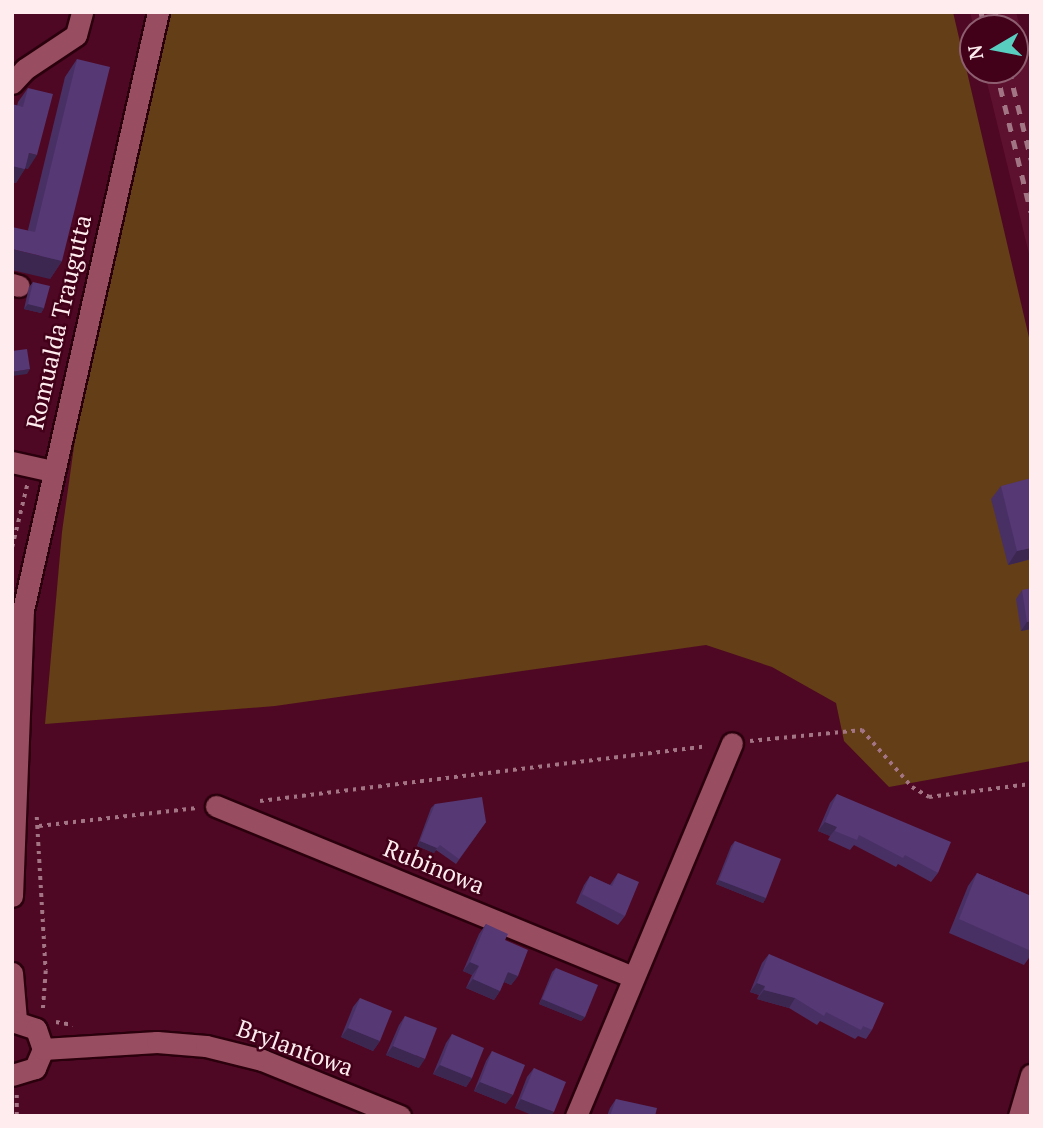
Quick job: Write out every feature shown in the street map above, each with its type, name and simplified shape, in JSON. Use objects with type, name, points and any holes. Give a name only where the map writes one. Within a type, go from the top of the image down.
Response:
[{"type":"street","points":[[12,83],[25,69],[76,35],[82,12]]},
{"type":"street","name":"Romualda Traugutta","points":[[12,896],[16,644],[52,471],[158,12]]},
{"type":"street","points":[[21,464],[52,471]]},
{"type":"street","points":[[576,1116],[732,743]]},
{"type":"street","name":"Rubinowa","points":[[216,806],[633,976]]},
{"type":"street","points":[[12,973],[14,1021],[36,1029],[43,1049],[35,1068],[12,1075]]},
{"type":"street","name":"Brylantowa","points":[[43,1049],[157,1042],[231,1050],[400,1116]]},
{"type":"street","points":[[1019,1116],[1031,1075]]},
{"type":"path","points":[[12,547],[21,464]]},
{"type":"path","points":[[250,802],[732,743],[862,730],[912,787],[929,797],[1031,784]]},
{"type":"path","points":[[39,826],[216,806]]},
{"type":"path","points":[[39,906],[46,971],[43,1010],[48,1018],[81,1028]]},
{"type":"shaded area","points":[[170,12],[953,12],[959,38],[959,84],[970,84],[1031,346],[1031,761],[889,787],[844,741],[836,703],[772,667],[706,645],[275,706],[45,724],[62,532],[79,411],[122,206]]},
{"type":"shaded area","points":[[970,12],[1017,14],[970,14]]},
{"type":"shaded area","points":[[1029,62],[1031,70],[1031,262],[987,84],[1029,84]]},
{"type":"building","points":[[77,59],[110,67],[62,261],[12,249],[12,227],[35,232]]},
{"type":"building","points":[[28,88],[53,94],[37,155],[29,153],[25,169],[12,166],[12,104],[23,107]]},
{"type":"building","points":[[33,282],[50,286],[44,308],[28,304]]},
{"type":"building","points":[[27,349],[30,369],[12,372],[12,351]]},
{"type":"building","points":[[1031,478],[1031,548],[1017,551],[1001,486]]},
{"type":"building","points":[[1031,588],[1031,621],[1027,622],[1022,590]]},
{"type":"building","points":[[837,794],[951,842],[938,873],[859,835],[857,840],[835,831],[837,827],[825,822]]},
{"type":"building","points":[[482,797],[486,822],[459,859],[440,845],[437,848],[420,841],[435,804]]},
{"type":"building","points":[[735,841],[781,859],[766,898],[719,880]]},
{"type":"building","points":[[618,873],[639,882],[625,916],[582,894],[590,876],[612,886]]},
{"type":"building","points":[[977,873],[1031,896],[1031,951],[959,919]]},
{"type":"building","points":[[486,924],[508,934],[505,940],[528,950],[518,976],[508,972],[500,991],[473,979],[479,966],[470,962]]},
{"type":"building","points":[[769,954],[884,1003],[872,1030],[863,1026],[861,1030],[826,1012],[824,1016],[795,998],[764,990],[765,986],[757,983]]},
{"type":"building","points":[[556,968],[598,985],[585,1017],[542,999]]},
{"type":"building","points":[[360,998],[392,1011],[380,1041],[348,1028]]},
{"type":"building","points":[[405,1016],[437,1028],[425,1059],[393,1046]]},
{"type":"building","points":[[452,1034],[484,1048],[472,1078],[440,1065]]},
{"type":"building","points":[[492,1051],[525,1065],[513,1095],[480,1082]]},
{"type":"building","points":[[534,1068],[566,1082],[554,1112],[521,1099]]},
{"type":"building","points":[[616,1099],[657,1108],[655,1116],[610,1116]]},
{"type":"railway","points":[[999,84],[1031,212]]},
{"type":"railway","points":[[1012,84],[1031,159]]}]
